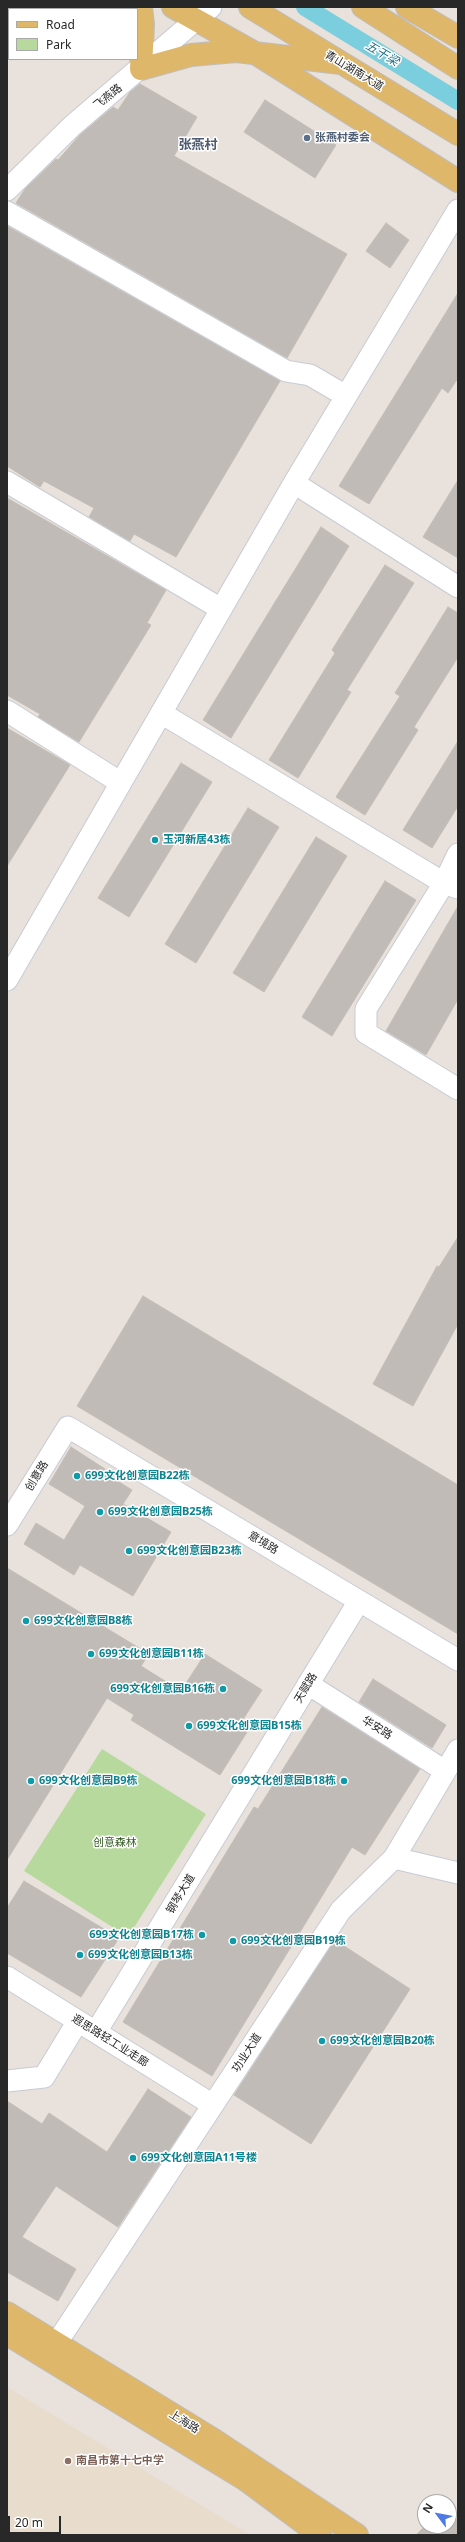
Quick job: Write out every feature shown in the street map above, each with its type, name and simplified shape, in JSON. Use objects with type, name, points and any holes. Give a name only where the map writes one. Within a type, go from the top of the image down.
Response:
[{"type":"main road","points":[[142,7],[144,24],[141,69],[191,55],[236,51],[341,63]]},
{"type":"main road","points":[[173,7],[204,13],[255,53],[458,181]]},
{"type":"main road","name":"青山湖南大道","points":[[250,7],[458,134]]},
{"type":"main road","points":[[363,7],[458,68]]},
{"type":"main road","points":[[407,7],[458,37]]},
{"type":"main road","name":"上海路","points":[[7,2313],[214,2440],[357,2535]]},
{"type":"main road","name":"上海路","points":[[7,2334],[246,2480],[320,2535]]},
{"type":"street","name":"飞燕路","points":[[7,190],[72,126],[141,69],[204,13]]},
{"type":"street","points":[[7,980],[294,483],[458,210]]},
{"type":"street","points":[[7,212],[286,371],[310,375],[346,396]]},
{"type":"street","points":[[7,482],[221,609]]},
{"type":"street","points":[[294,483],[458,587]]},
{"type":"street","points":[[7,711],[121,783]]},
{"type":"street","points":[[161,713],[451,886]]},
{"type":"street","points":[[458,854],[451,886],[366,1009],[366,1033],[458,1089]]},
{"type":"street","name":"创意路","points":[[7,1525],[68,1428]]},
{"type":"street","name":"意境路","points":[[68,1428],[458,1660]]},
{"type":"street","name":"天赋路","points":[[240,1796],[359,1601]]},
{"type":"street","name":"华安路","points":[[308,1684],[446,1771]]},
{"type":"street","name":"功业大道","points":[[56,2344],[342,1910],[394,1858],[458,1750]]},
{"type":"street","name":"钢琴大道","points":[[96,2032],[240,1796]]},
{"type":"street","points":[[394,1858],[458,1873]]},
{"type":"street","name":"遐思路轻工业走廊","points":[[7,1977],[213,2105]]},
{"type":"street","points":[[7,2081],[44,2077],[78,2020]]},
{"type":"shaded area","name":"南昌市第十七中学","points":[[7,2387],[250,2535],[7,2535]]},
{"type":"green space","name":"创意森林","points":[[102,1749],[206,1814],[128,1937],[24,1871]]},
{"type":"building","points":[[140,84],[197,117],[174,156],[347,254],[287,358],[16,203],[25,189],[56,159],[58,160],[80,135],[113,107],[118,110],[130,92]]},
{"type":"building","points":[[265,100],[336,145],[315,178],[244,132]]},
{"type":"building","points":[[386,223],[409,240],[390,268],[366,251]]},
{"type":"building","points":[[7,226],[280,381],[176,557],[134,534],[130,541],[89,517],[94,508],[44,481],[40,487],[7,466]]},
{"type":"building","points":[[458,293],[458,378],[448,393],[442,388],[369,504],[339,486]]},
{"type":"building","points":[[458,480],[458,558],[423,537]]},
{"type":"building","points":[[7,498],[166,590],[147,623],[151,625],[79,742],[38,717],[40,714],[7,695]]},
{"type":"building","points":[[321,527],[349,546],[231,738],[203,720]]},
{"type":"building","points":[[385,565],[414,583],[347,690],[351,692],[298,778],[269,760],[335,653],[332,650]]},
{"type":"building","points":[[448,607],[458,613],[458,657],[414,727],[418,730],[365,815],[336,797],[400,696],[395,693]]},
{"type":"building","points":[[7,728],[70,765],[7,866]]},
{"type":"building","points":[[458,741],[458,806],[432,848],[403,830]]},
{"type":"building","name":"玉河新居43栋","points":[[181,763],[212,782],[129,917],[98,898]]},
{"type":"building","points":[[248,808],[279,827],[196,963],[165,944]]},
{"type":"building","points":[[316,837],[347,856],[264,992],[233,973]]},
{"type":"building","points":[[385,881],[416,900],[332,1036],[302,1017]]},
{"type":"building","points":[[458,906],[458,999],[426,1055],[386,1031]]},
{"type":"building","points":[[458,1237],[458,1324],[413,1406],[373,1384],[437,1266],[439,1267]]},
{"type":"building","points":[[143,1296],[458,1485],[458,1634],[77,1406]]},
{"type":"building","points":[[71,1447],[105,1469],[103,1472],[132,1490],[123,1504],[171,1532],[133,1596],[80,1565],[74,1575],[24,1544],[36,1523],[64,1540],[85,1506],[49,1484]]},
{"type":"building","points":[[7,1568],[149,1654],[141,1666],[181,1691],[205,1654],[262,1690],[238,1727],[247,1732],[220,1775],[131,1720],[134,1715],[107,1698],[7,1860]]},
{"type":"building","points":[[373,1679],[446,1725],[432,1748],[359,1702]]},
{"type":"building","name":"699文化创意园B19栋","points":[[322,1707],[420,1769],[365,1855],[352,1847],[212,2076],[123,2022],[254,1807],[258,1809]]},
{"type":"building","points":[[24,1881],[119,1938],[81,1997],[7,1953],[7,1908]]},
{"type":"building","name":"699文化创意园B20栋","points":[[335,1940],[410,1989],[311,2144],[234,2095]]},
{"type":"building","points":[[148,2089],[191,2117],[118,2227],[56,2186],[22,2237],[76,2269],[58,2301],[7,2272],[7,2101],[42,2124],[49,2113],[107,2152]]},
{"type":"building","points":[[457,2520],[458,2521],[458,2535],[416,2535],[457,2534]]},
{"type":"waterway","name":"五干梁","points":[[305,7],[458,101]]},
{"type":"place","name":"张燕村委会","points":[[307,138]]},
{"type":"place","name":"玉河新居43栋","points":[[155,840]]},
{"type":"place","name":"699文化创意园B22栋","points":[[77,1476]]},
{"type":"place","name":"699文化创意园B25栋","points":[[100,1512]]},
{"type":"place","name":"699文化创意园B23栋","points":[[129,1551]]},
{"type":"place","name":"699文化创意园B8栋","points":[[26,1621]]},
{"type":"place","name":"699文化创意园B11栋","points":[[91,1654]]},
{"type":"place","name":"699文化创意园B16栋","points":[[223,1689]]},
{"type":"place","name":"699文化创意园B15栋","points":[[189,1726]]},
{"type":"place","name":"699文化创意园B9栋","points":[[31,1781]]},
{"type":"place","name":"699文化创意园B18栋","points":[[344,1781]]},
{"type":"place","name":"699文化创意园B17栋","points":[[202,1935]]},
{"type":"place","name":"699文化创意园B19栋","points":[[233,1941]]},
{"type":"place","name":"699文化创意园B13栋","points":[[80,1955]]},
{"type":"place","name":"699文化创意园B20栋","points":[[322,2041]]},
{"type":"place","name":"699文化创意园A11号楼","points":[[133,2158]]},
{"type":"place","name":"南昌市第十七中学","points":[[68,2461]]},
{"type":"district","name":"张燕村","points":[[198,145]]}]
